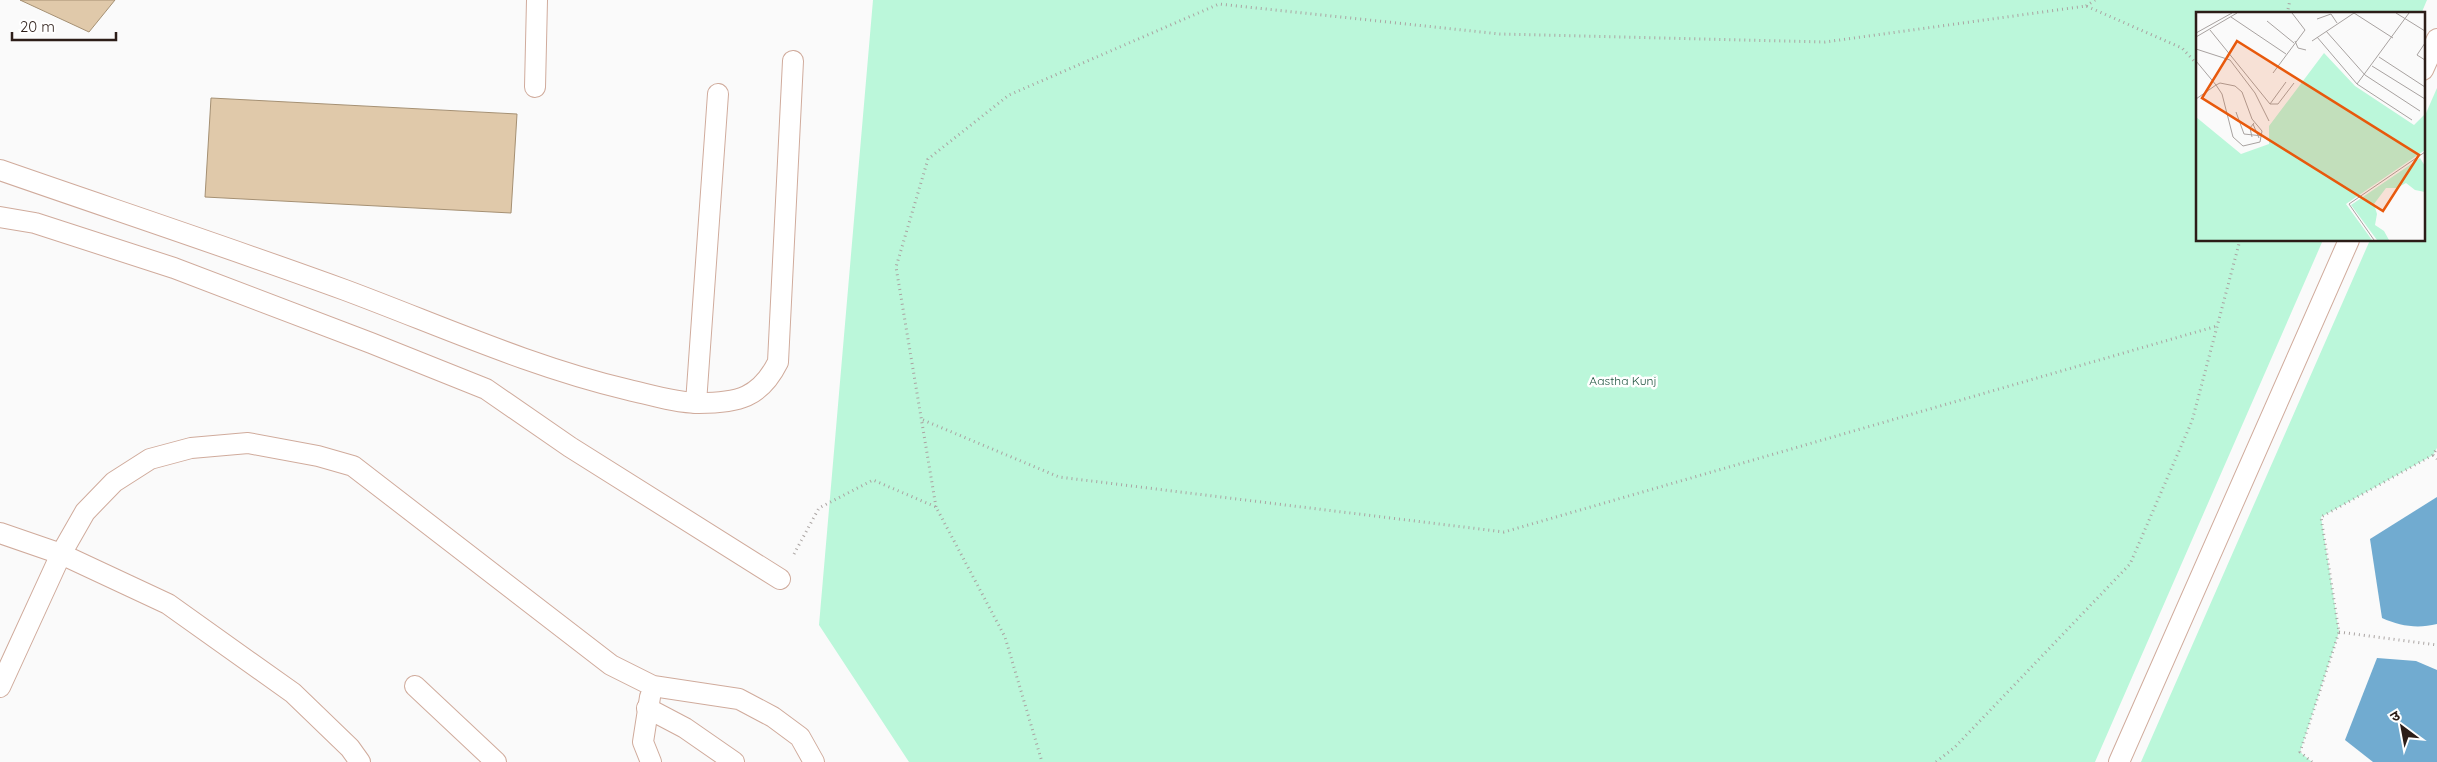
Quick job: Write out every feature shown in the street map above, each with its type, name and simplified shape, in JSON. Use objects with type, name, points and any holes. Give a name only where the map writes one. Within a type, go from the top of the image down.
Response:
[{"type":"lane","points":[[535,87],[537,0]]},
{"type":"lane","points":[[2424,68],[2437,39]]},
{"type":"lane","points":[[0,170],[344,290],[516,356],[593,382],[696,403],[731,401],[752,394],[769,379],[778,362],[793,62]]},
{"type":"lane","points":[[696,403],[718,94]]},
{"type":"lane","points":[[0,216],[36,223],[174,268],[486,389],[570,447],[780,579]]},
{"type":"lane","points":[[2119,762],[2349,241]]},
{"type":"lane","points":[[0,687],[61,554],[85,512],[114,482],[150,459],[192,448],[248,443],[318,456],[353,466],[611,665],[653,686],[739,699],[773,717],[800,737],[814,762]]},
{"type":"lane","points":[[0,533],[61,554],[168,604],[293,693],[350,748],[360,762]]},
{"type":"lane","points":[[415,686],[496,762]]},
{"type":"lane","points":[[652,762],[643,742],[647,708],[653,686]]},
{"type":"lane","points":[[647,708],[685,728],[734,762]]},
{"type":"path","points":[[1042,762],[1005,637],[936,507],[896,267],[928,159],[1009,95],[1219,4],[1500,34],[1825,42],[2086,6],[2095,0]]},
{"type":"path","points":[[2086,6],[2182,48],[2196,63]]},
{"type":"path","points":[[1936,762],[1955,747],[2130,564],[2192,422],[2240,241]]},
{"type":"path","points":[[922,420],[1059,477],[1504,532],[2217,326]]},
{"type":"path","points":[[2312,762],[2300,752],[2339,632],[2321,517],[2433,455],[2437,448]]},
{"type":"path","points":[[2433,455],[2437,459]]},
{"type":"path","points":[[780,579],[819,508],[873,480],[936,507]]},
{"type":"path","points":[[2339,632],[2437,645]]},
{"type":"green space","name":"Aastha Kunj","points":[[873,0],[2427,0],[2422,12],[2196,12],[2196,241],[2323,241],[2095,762],[909,762],[819,625]]},
{"type":"green space","points":[[2437,88],[2437,448],[2433,455],[2321,517],[2339,632],[2300,752],[2312,762],[2141,762],[2370,241],[2424,241],[2424,118]]},
{"type":"water","points":[[2437,497],[2437,624],[2409,626],[2382,618],[2370,539]]},
{"type":"water","points":[[2377,658],[2416,661],[2437,670],[2437,762],[2373,762],[2345,740]]},
{"type":"building","points":[[20,0],[115,0],[89,32]]},
{"type":"building","points":[[211,98],[517,114],[511,213],[205,197]]}]
